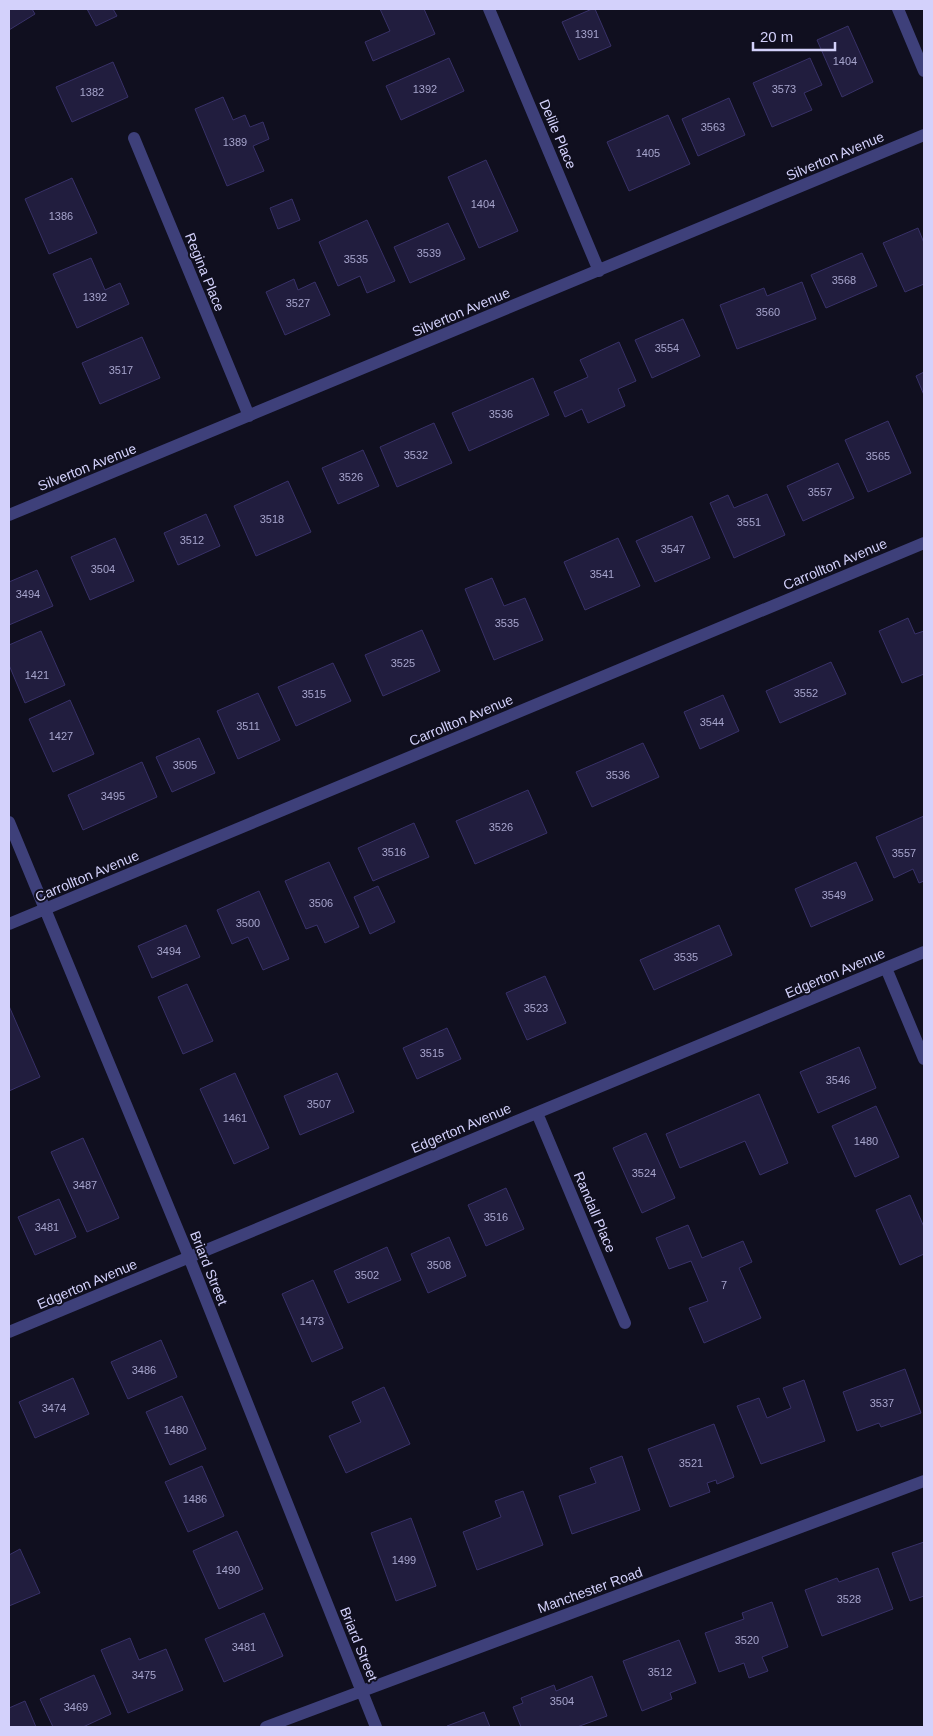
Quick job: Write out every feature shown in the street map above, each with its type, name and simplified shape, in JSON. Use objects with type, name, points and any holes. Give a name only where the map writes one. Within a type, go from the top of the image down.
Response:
[{"type":"street","name":"Delile Place","points":[[489,9],[599,271]]},
{"type":"street","points":[[898,9],[924,71]]},
{"type":"street","name":"Silverton Avenue","points":[[9,515],[599,271],[924,134]]},
{"type":"street","name":"Regina Place","points":[[134,138],[249,416]]},
{"type":"street","name":"Carrollton Avenue","points":[[9,924],[924,543]]},
{"type":"street","name":"Briard Street","points":[[9,822],[189,1257],[376,1727]]},
{"type":"street","name":"Edgerton Avenue","points":[[9,1332],[924,952]]},
{"type":"street","points":[[886,968],[924,1059]]},
{"type":"street","name":"Randall Place","points":[[537,1113],[625,1323]]},
{"type":"street","name":"Manchester Road","points":[[266,1727],[924,1481]]},
{"type":"building","points":[[9,9],[32,9],[35,14],[9,30]]},
{"type":"building","points":[[87,9],[113,9],[117,16],[96,26]]},
{"type":"building","points":[[380,9],[424,9],[435,34],[373,61],[365,42],[390,31]]},
{"type":"building","points":[[595,9],[611,46],[579,60],[562,22]]},
{"type":"building","points":[[848,26],[873,82],[842,97],[817,40]]},
{"type":"building","points":[[449,58],[464,91],[401,120],[386,86]]},
{"type":"building","points":[[810,58],[822,85],[804,93],[812,110],[772,127],[753,83]]},
{"type":"building","points":[[113,62],[128,97],[72,122],[56,87]]},
{"type":"building","points":[[223,97],[233,120],[245,115],[250,127],[263,122],[269,139],[253,146],[264,171],[227,186],[195,109]]},
{"type":"building","points":[[729,98],[745,135],[698,156],[682,119]]},
{"type":"building","points":[[668,115],[690,164],[629,191],[607,142]]},
{"type":"building","points":[[486,160],[518,231],[479,248],[448,177]]},
{"type":"building","points":[[72,178],[97,233],[49,254],[25,199]]},
{"type":"building","points":[[292,199],[300,220],[278,229],[270,208]]},
{"type":"building","points":[[367,220],[395,281],[367,293],[360,276],[338,286],[319,242]]},
{"type":"building","points":[[448,223],[465,259],[410,283],[394,247]]},
{"type":"building","points":[[918,228],[924,243],[924,284],[905,292],[883,243]]},
{"type":"building","points":[[862,253],[877,286],[826,308],[811,275]]},
{"type":"building","points":[[91,258],[105,290],[120,283],[129,304],[77,328],[53,274]]},
{"type":"building","points":[[294,279],[298,290],[315,282],[330,315],[285,335],[266,292]]},
{"type":"building","points":[[802,282],[816,319],[737,349],[720,305],[764,288],[767,296]]},
{"type":"building","points":[[683,319],[700,356],[652,378],[635,340]]},
{"type":"building","points":[[142,337],[160,378],[100,404],[82,363]]},
{"type":"building","points":[[619,342],[636,381],[618,389],[625,406],[588,423],[582,409],[565,417],[554,392],[588,377],[580,360]]},
{"type":"building","points":[[924,372],[924,395],[916,376]]},
{"type":"building","points":[[533,378],[549,415],[469,451],[452,413]]},
{"type":"building","points":[[888,421],[911,473],[868,492],[845,440]]},
{"type":"building","points":[[434,423],[452,463],[397,487],[380,447]]},
{"type":"building","points":[[363,450],[379,486],[338,504],[322,468]]},
{"type":"building","points":[[838,463],[854,498],[803,521],[787,486]]},
{"type":"building","points":[[288,481],[311,532],[256,556],[234,506]]},
{"type":"building","points":[[767,494],[785,535],[734,558],[710,503],[728,495],[734,508]]},
{"type":"building","points":[[206,514],[220,546],[178,565],[164,533]]},
{"type":"building","points":[[692,516],[710,558],[655,582],[636,541]]},
{"type":"building","points":[[115,538],[134,581],[90,600],[71,557]]},
{"type":"building","points":[[618,538],[640,586],[585,610],[564,562]]},
{"type":"building","points":[[37,570],[53,606],[9,625],[9,582]]},
{"type":"building","points":[[492,578],[504,606],[525,598],[543,640],[494,660],[465,589]]},
{"type":"building","points":[[908,618],[915,634],[924,631],[924,674],[902,683],[879,631]]},
{"type":"building","points":[[422,630],[440,671],[383,696],[365,655]]},
{"type":"building","points":[[41,631],[65,685],[25,703],[9,665],[9,645]]},
{"type":"building","points":[[831,662],[846,694],[780,723],[766,691]]},
{"type":"building","points":[[333,663],[351,701],[296,726],[278,687]]},
{"type":"building","points":[[258,693],[280,740],[238,759],[217,711]]},
{"type":"building","points":[[723,695],[739,731],[700,749],[684,712]]},
{"type":"building","points":[[70,700],[94,754],[53,772],[29,719]]},
{"type":"building","points":[[199,738],[215,773],[172,792],[156,757]]},
{"type":"building","points":[[643,743],[659,777],[592,807],[576,772]]},
{"type":"building","points":[[142,762],[157,797],[83,830],[68,795]]},
{"type":"building","points":[[528,790],[547,833],[475,864],[456,821]]},
{"type":"building","points":[[924,816],[924,881],[919,883],[913,869],[894,878],[876,837]]},
{"type":"building","points":[[414,823],[429,857],[373,881],[358,848]]},
{"type":"building","points":[[329,862],[359,927],[325,943],[317,925],[306,929],[285,881]]},
{"type":"building","points":[[856,862],[873,900],[811,927],[795,889]]},
{"type":"building","points":[[378,886],[395,922],[370,934],[354,897]]},
{"type":"building","points":[[259,891],[289,959],[263,970],[248,937],[232,944],[217,910]]},
{"type":"building","points":[[186,925],[200,957],[152,978],[138,946]]},
{"type":"building","points":[[719,925],[732,955],[654,990],[640,960]]},
{"type":"building","points":[[545,976],[566,1023],[527,1040],[506,993]]},
{"type":"building","points":[[187,984],[213,1041],[183,1054],[158,997]]},
{"type":"building","points":[[9,1006],[40,1077],[9,1091]]},
{"type":"building","points":[[447,1028],[461,1059],[417,1079],[403,1048]]},
{"type":"building","points":[[859,1047],[876,1088],[818,1113],[800,1072]]},
{"type":"building","points":[[235,1073],[269,1148],[234,1164],[200,1089]]},
{"type":"building","points":[[337,1073],[354,1112],[300,1135],[284,1096]]},
{"type":"building","points":[[759,1094],[788,1163],[760,1175],[745,1141],[680,1168],[666,1134]]},
{"type":"building","points":[[876,1106],[899,1157],[855,1177],[832,1126]]},
{"type":"building","points":[[646,1133],[675,1198],[642,1213],[613,1148]]},
{"type":"building","points":[[83,1138],[119,1218],[87,1232],[51,1152]]},
{"type":"building","points":[[506,1188],[524,1229],[486,1246],[468,1205]]},
{"type":"building","points":[[910,1195],[924,1227],[924,1254],[900,1265],[876,1210]]},
{"type":"building","points":[[59,1199],[76,1237],[35,1255],[18,1217]]},
{"type":"building","points":[[688,1225],[702,1258],[743,1241],[752,1262],[739,1268],[761,1318],[704,1343],[689,1308],[708,1301],[691,1261],[669,1269],[656,1238]]},
{"type":"building","points":[[449,1237],[466,1276],[428,1293],[411,1254]]},
{"type":"building","points":[[387,1247],[401,1280],[348,1303],[334,1271]]},
{"type":"building","points":[[313,1280],[343,1348],[312,1362],[282,1294]]},
{"type":"building","points":[[161,1340],[177,1377],[128,1399],[111,1362]]},
{"type":"building","points":[[905,1369],[921,1413],[881,1427],[879,1423],[857,1431],[843,1392]]},
{"type":"building","points":[[73,1378],[89,1414],[35,1438],[19,1402]]},
{"type":"building","points":[[804,1380],[825,1441],[761,1464],[737,1406],[759,1398],[767,1418],[791,1408],[783,1388]]},
{"type":"building","points":[[384,1387],[410,1444],[346,1473],[329,1436],[361,1422],[352,1402]]},
{"type":"building","points":[[182,1396],[206,1449],[170,1465],[146,1412]]},
{"type":"building","points":[[714,1424],[734,1477],[717,1484],[716,1480],[707,1483],[710,1492],[670,1507],[648,1449]]},
{"type":"building","points":[[622,1456],[640,1510],[572,1534],[559,1496],[596,1483],[590,1468]]},
{"type":"building","points":[[202,1466],[224,1516],[188,1532],[165,1482]]},
{"type":"building","points":[[523,1491],[543,1545],[477,1570],[463,1532],[501,1517],[495,1501]]},
{"type":"building","points":[[411,1518],[436,1586],[396,1601],[371,1533]]},
{"type":"building","points":[[237,1531],[263,1589],[219,1609],[193,1551]]},
{"type":"building","points":[[924,1542],[924,1596],[910,1601],[892,1553]]},
{"type":"building","points":[[20,1549],[40,1593],[9,1606],[9,1555]]},
{"type":"building","points":[[878,1568],[893,1609],[822,1636],[805,1590],[837,1578],[839,1582]]},
{"type":"building","points":[[772,1602],[788,1647],[762,1657],[768,1671],[749,1678],[744,1663],[719,1672],[705,1633],[744,1619],[742,1613]]},
{"type":"building","points":[[264,1613],[283,1656],[224,1682],[205,1639]]},
{"type":"building","points":[[130,1638],[139,1660],[166,1649],[183,1690],[128,1713],[101,1650]]},
{"type":"building","points":[[679,1640],[696,1683],[670,1693],[672,1699],[642,1711],[623,1661]]},
{"type":"building","points":[[94,1675],[111,1714],[83,1727],[53,1727],[40,1699]]},
{"type":"building","points":[[592,1676],[607,1716],[577,1727],[521,1727],[513,1707],[523,1703],[521,1698],[554,1685],[556,1691]]},
{"type":"building","points":[[25,1701],[36,1727],[9,1727],[9,1708]]},
{"type":"building","points":[[484,1712],[490,1727],[447,1727],[447,1726]]}]
